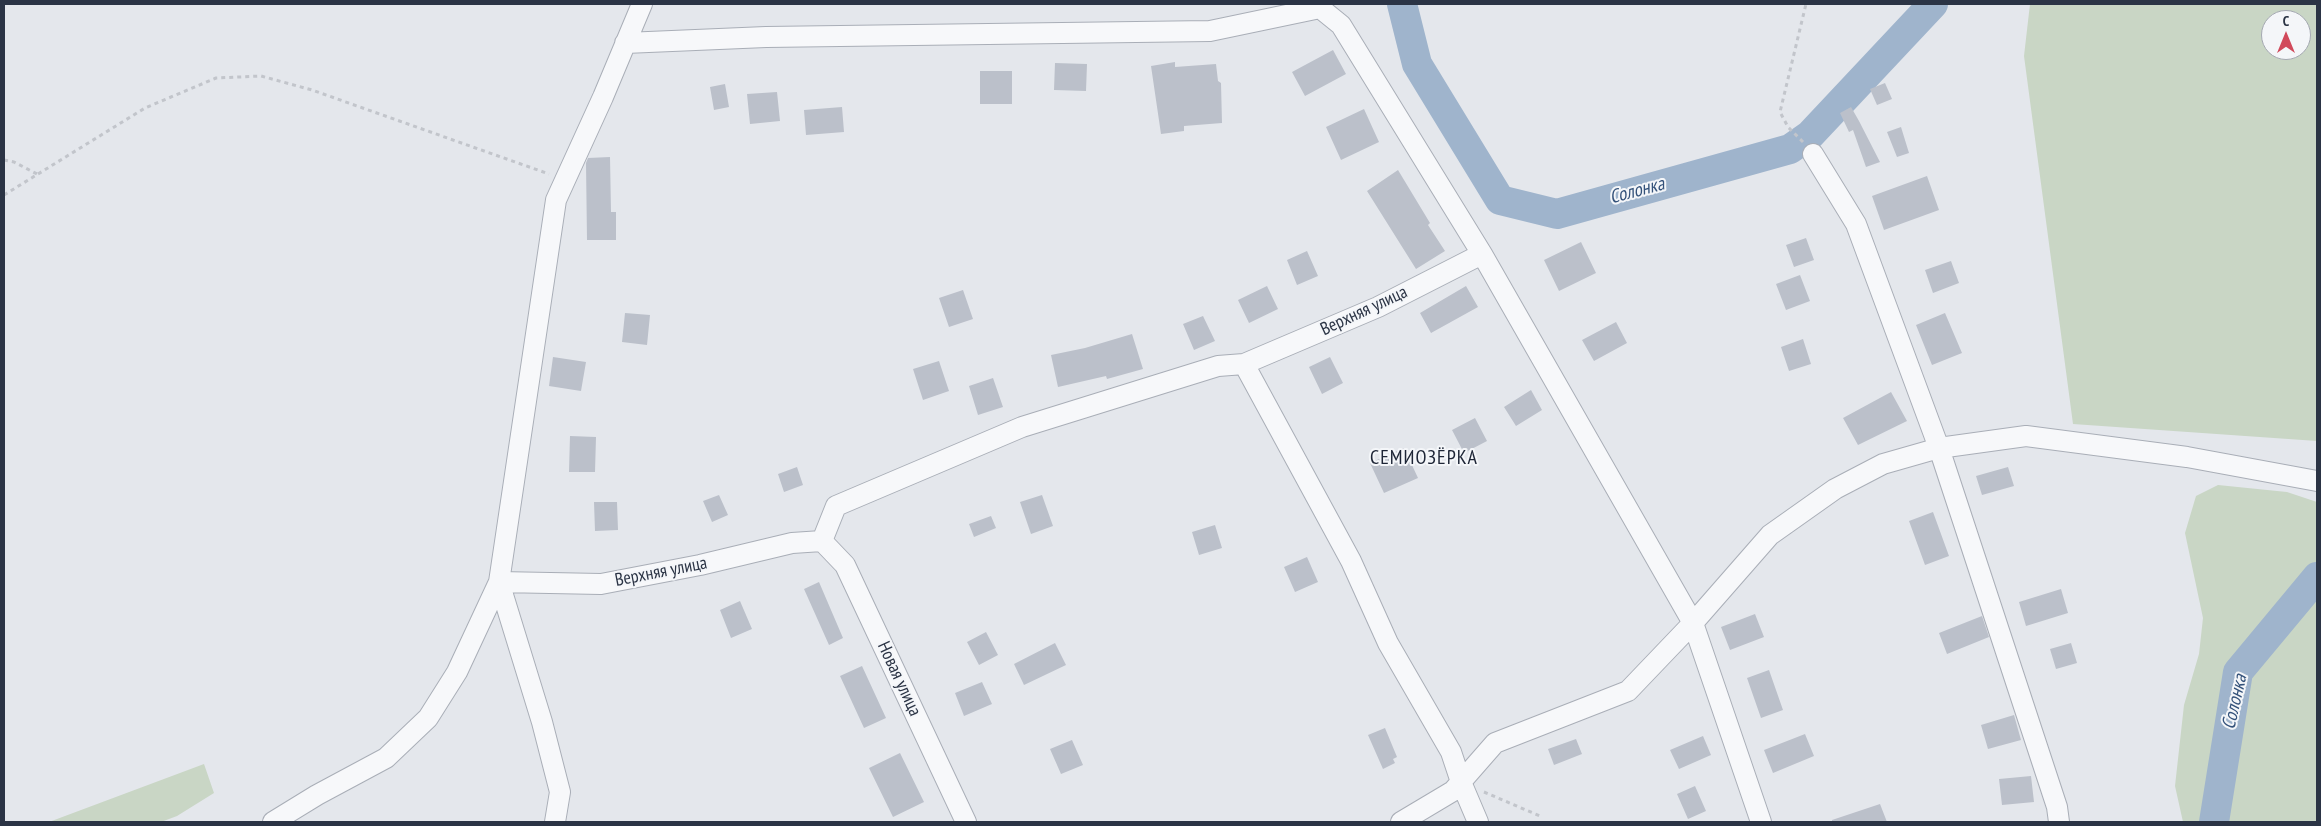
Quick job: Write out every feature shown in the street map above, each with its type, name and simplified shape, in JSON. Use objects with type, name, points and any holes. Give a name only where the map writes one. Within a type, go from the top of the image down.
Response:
[{"type":"street","points":[[273,822],[317,795],[386,758],[428,718],[457,672],[499,582],[556,200],[642,4]]},
{"type":"street","points":[[625,43],[776,36],[1210,31],[1319,6],[1342,25],[1482,254],[1693,623],[1761,822]]},
{"type":"street","points":[[1813,154],[1856,224],[1939,448],[2057,807],[2059,822]]},
{"type":"street","name":"Верхняя улица","points":[[499,582],[601,584],[700,565],[792,543],[822,541],[836,506],[1022,427],[1218,366],[1244,364],[1378,307],[1482,254]]},
{"type":"street","points":[[1244,364],[1351,561],[1388,643],[1451,752],[1478,822]]},
{"type":"street","points":[[1400,822],[1453,791],[1495,743],[1628,691],[1693,623],[1770,535],[1835,489],[1883,464],[1939,448],[2026,436],[2187,457],[2317,481]]},
{"type":"street","name":"Новая улица","points":[[822,541],[845,565],[966,822]]},
{"type":"street","points":[[499,582],[542,722],[560,792],[555,822]]},
{"type":"path","points":[[1788,127],[1780,112],[1806,4]]},
{"type":"path","points":[[4,195],[145,108],[216,78],[261,76],[312,90],[565,181]]},
{"type":"path","points":[[4,160],[14,162],[39,175]]},
{"type":"path","points":[[1461,782],[1540,816]]},
{"type":"green space","points":[[2030,4],[2317,4],[2317,441],[2073,424],[2024,56]]},
{"type":"green space","points":[[2218,485],[2287,492],[2317,502],[2317,822],[2183,822],[2175,786],[2184,705],[2199,654],[2203,618],[2185,533],[2196,496]]},
{"type":"green space","points":[[204,764],[214,793],[177,816],[161,822],[49,822]]},
{"type":"building","points":[[1333,50],[1346,74],[1305,96],[1292,72]]},
{"type":"building","points":[[1175,62],[1175,67],[1216,64],[1218,81],[1221,83],[1222,123],[1184,126],[1184,131],[1161,134],[1151,66]]},
{"type":"building","points":[[1055,63],[1087,64],[1086,91],[1054,90]]},
{"type":"building","points":[[980,71],[1012,71],[1012,104],[980,104]]},
{"type":"building","points":[[1885,83],[1892,99],[1877,105],[1870,89]]},
{"type":"building","points":[[725,84],[729,107],[714,110],[710,87]]},
{"type":"building","points":[[777,92],[780,121],[750,124],[747,94]]},
{"type":"building","points":[[842,107],[844,132],[806,135],[804,110]]},
{"type":"building","points":[[1851,107],[1880,162],[1866,167],[1853,130],[1849,132],[1840,113]]},
{"type":"building","points":[[1364,109],[1379,142],[1341,160],[1326,127]]},
{"type":"building","points":[[1901,127],[1909,153],[1897,157],[1887,132]]},
{"type":"building","points":[[610,157],[611,212],[616,212],[616,240],[587,240],[586,163],[588,158]]},
{"type":"building","points":[[1398,170],[1430,223],[1428,225],[1445,251],[1416,269],[1367,191]]},
{"type":"building","points":[[1927,176],[1939,210],[1884,230],[1872,196]]},
{"type":"building","points":[[1806,238],[1814,260],[1794,267],[1786,245]]},
{"type":"building","points":[[1581,242],[1596,273],[1559,291],[1544,260]]},
{"type":"building","points":[[1307,251],[1318,276],[1297,285],[1287,260]]},
{"type":"building","points":[[1951,261],[1959,283],[1933,293],[1925,270]]},
{"type":"building","points":[[1800,275],[1810,301],[1786,310],[1776,284]]},
{"type":"building","points":[[1267,286],[1278,309],[1249,323],[1238,300]]},
{"type":"building","points":[[1466,286],[1478,307],[1431,333],[1420,313]]},
{"type":"building","points":[[963,290],[973,319],[949,327],[939,298]]},
{"type":"building","points":[[625,313],[650,315],[647,345],[622,342]]},
{"type":"building","points":[[1945,313],[1962,353],[1932,365],[1916,325]]},
{"type":"building","points":[[1203,316],[1215,341],[1194,350],[1183,324]]},
{"type":"building","points":[[1616,322],[1627,343],[1594,361],[1582,340]]},
{"type":"building","points":[[1132,334],[1143,369],[1107,379],[1106,376],[1058,387],[1051,355],[1085,348]]},
{"type":"building","points":[[1803,339],[1811,364],[1789,371],[1781,347]]},
{"type":"building","points":[[553,357],[586,362],[581,391],[549,386]]},
{"type":"building","points":[[1330,357],[1343,383],[1322,394],[1309,367]]},
{"type":"building","points":[[939,361],[949,391],[923,400],[913,369]]},
{"type":"building","points":[[993,378],[1003,407],[978,415],[969,386]]},
{"type":"building","points":[[1531,390],[1542,410],[1516,426],[1504,407]]},
{"type":"building","points":[[1891,392],[1907,421],[1858,445],[1843,418]]},
{"type":"building","points":[[1475,418],[1487,441],[1464,453],[1452,430]]},
{"type":"building","points":[[570,436],[596,437],[595,472],[569,472]]},
{"type":"building","points":[[1404,448],[1418,478],[1384,493],[1370,463]]},
{"type":"building","points":[[797,467],[803,485],[784,492],[778,474]]},
{"type":"building","points":[[2008,467],[2014,486],[1982,495],[1976,476]]},
{"type":"building","points":[[719,495],[728,515],[712,522],[703,501]]},
{"type":"building","points":[[1042,495],[1053,526],[1031,534],[1020,502]]},
{"type":"building","points":[[594,502],[617,502],[618,530],[595,531]]},
{"type":"building","points":[[1933,512],[1949,556],[1925,565],[1909,521]]},
{"type":"building","points":[[991,516],[996,528],[974,537],[969,524]]},
{"type":"building","points":[[1215,525],[1222,548],[1199,555],[1192,532]]},
{"type":"building","points":[[1307,557],[1318,582],[1295,592],[1284,567]]},
{"type":"building","points":[[819,582],[843,638],[829,645],[804,589]]},
{"type":"building","points":[[2061,589],[2068,613],[2026,626],[2019,602]]},
{"type":"building","points":[[740,601],[752,629],[731,638],[720,610]]},
{"type":"building","points":[[1755,614],[1764,637],[1730,650],[1721,627]]},
{"type":"building","points":[[1982,616],[1989,637],[1947,654],[1939,633]]},
{"type":"building","points":[[986,632],[998,655],[979,665],[967,642]]},
{"type":"building","points":[[1055,643],[1066,665],[1024,685],[1014,664]]},
{"type":"building","points":[[2071,643],[2077,663],[2056,669],[2050,649]]},
{"type":"building","points":[[862,666],[886,718],[864,728],[840,676]]},
{"type":"building","points":[[1769,670],[1783,710],[1761,718],[1747,678]]},
{"type":"building","points":[[982,682],[992,704],[964,716],[955,693]]},
{"type":"building","points":[[2014,715],[2021,740],[1988,749],[1981,725]]},
{"type":"building","points":[[1385,728],[1397,757],[1393,759],[1395,763],[1383,769],[1368,735]]},
{"type":"building","points":[[1805,734],[1814,756],[1773,773],[1764,750]]},
{"type":"building","points":[[1703,736],[1711,755],[1679,769],[1670,750]]},
{"type":"building","points":[[1576,739],[1582,754],[1554,765],[1548,749]]},
{"type":"building","points":[[1072,740],[1083,765],[1061,774],[1050,749]]},
{"type":"building","points":[[900,753],[924,802],[893,817],[869,768]]},
{"type":"building","points":[[2031,776],[2034,802],[2002,805],[1999,779]]},
{"type":"building","points":[[1695,786],[1706,811],[1688,819],[1677,794]]},
{"type":"building","points":[[1880,804],[1887,822],[1832,822],[1832,820]]},
{"type":"waterway","name":"Солонка","points":[[1402,4],[1417,64],[1500,200],[1557,214],[1790,149],[1810,135],[1933,4]]},
{"type":"waterway","name":"Солонка","points":[[2214,822],[2238,672],[2317,577]]},
{"type":"district","name":"СЕМИОЗЁРКА","points":[[1424,458]]}]
